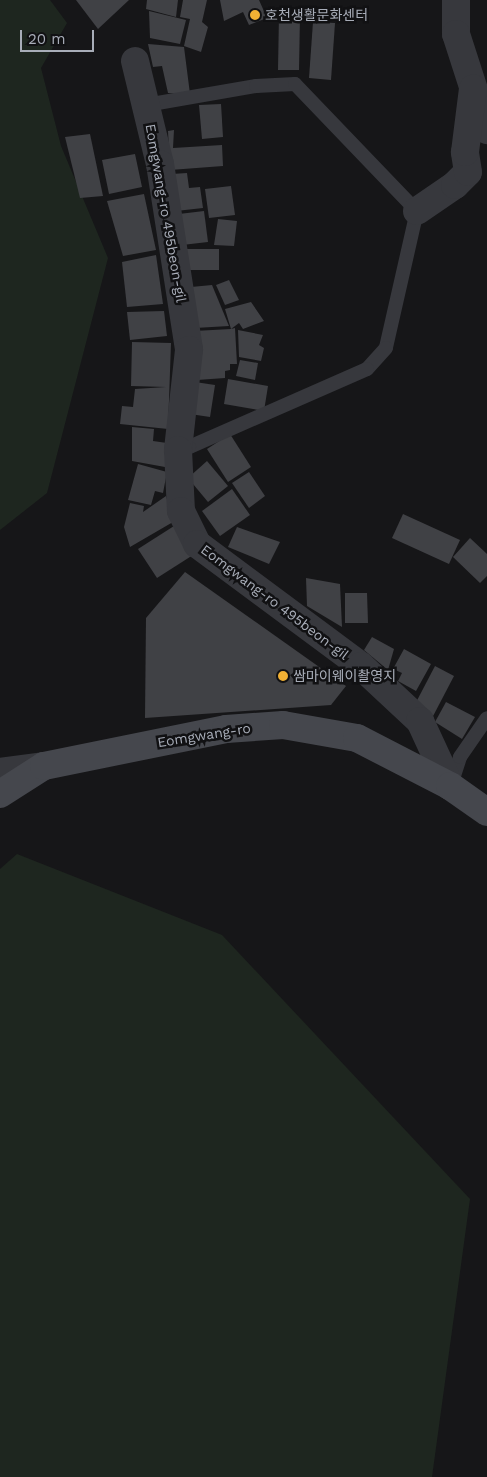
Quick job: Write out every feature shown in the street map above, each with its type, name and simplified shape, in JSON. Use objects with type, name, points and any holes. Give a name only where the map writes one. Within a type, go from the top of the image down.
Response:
[{"type":"main road","name":"Eomgwang-ro","points":[[0,794],[44,766],[226,729],[282,725],[357,738],[450,786],[487,812]]},
{"type":"street","points":[[456,0],[456,34],[487,130]]},
{"type":"street","name":"Eomgwang-ro 495beon-gil","points":[[135,61],[160,164],[189,350],[178,442],[181,511],[197,544],[361,666],[420,721],[450,786]]},
{"type":"street","points":[[417,211],[455,185],[468,172],[465,152],[473,89]]},
{"type":"street","points":[[0,772],[44,766]]},
{"type":"lane","points":[[146,105],[256,86],[295,84],[417,211],[386,348],[366,369],[189,447],[178,442]]},
{"type":"lane","points":[[450,786],[460,756],[487,718]]},
{"type":"shaded area","points":[[0,0],[50,0],[67,23],[41,68],[61,146],[108,258],[47,493],[0,530]]},
{"type":"shaded area","points":[[17,854],[222,935],[470,1199],[432,1477],[0,1477],[0,869]]},
{"type":"building","points":[[76,0],[129,0],[98,29]]},
{"type":"building","points":[[147,0],[178,0],[176,17],[146,9]]},
{"type":"building","points":[[183,0],[207,0],[202,22],[208,27],[201,52],[184,46],[190,19],[180,17]]},
{"type":"building","name":"호천생활문화센터","points":[[220,0],[259,0],[267,18],[249,25],[243,12],[224,21]]},
{"type":"building","points":[[149,11],[186,20],[180,44],[150,38]]},
{"type":"building","points":[[279,14],[300,15],[299,70],[278,70]]},
{"type":"building","points":[[313,22],[335,23],[331,80],[309,78]]},
{"type":"building","points":[[148,44],[184,47],[190,94],[168,93],[162,66],[153,67]]},
{"type":"building","points":[[221,104],[223,137],[202,139],[199,105]]},
{"type":"building","points":[[174,130],[173,148],[222,145],[223,166],[170,170],[168,131]]},
{"type":"building","points":[[90,134],[103,196],[80,198],[65,137]]},
{"type":"building","points":[[135,154],[142,187],[109,194],[102,160]]},
{"type":"building","points":[[187,173],[189,188],[200,187],[203,208],[176,211],[172,174]]},
{"type":"building","points":[[231,186],[235,215],[209,218],[205,189]]},
{"type":"building","points":[[144,194],[156,250],[123,256],[107,201]]},
{"type":"building","points":[[204,211],[208,242],[182,245],[179,214]]},
{"type":"building","points":[[218,219],[237,221],[234,246],[214,245]]},
{"type":"building","points":[[185,249],[219,249],[219,270],[185,270]]},
{"type":"building","points":[[156,255],[163,304],[127,307],[122,262]]},
{"type":"building","points":[[229,280],[239,300],[225,305],[216,285]]},
{"type":"building","points":[[212,285],[229,326],[195,328],[191,287]]},
{"type":"building","points":[[251,302],[264,321],[243,329],[239,323],[231,329],[225,309]]},
{"type":"building","points":[[164,311],[167,336],[130,340],[127,312]]},
{"type":"building","points":[[235,328],[237,364],[230,364],[230,370],[225,371],[225,378],[197,380],[194,331]]},
{"type":"building","points":[[238,330],[263,335],[259,345],[264,348],[261,361],[239,357]]},
{"type":"building","points":[[132,342],[171,343],[168,429],[120,424],[122,406],[133,407],[135,389],[166,387],[131,386]]},
{"type":"building","points":[[240,360],[258,363],[255,380],[236,376]]},
{"type":"building","points":[[228,379],[268,386],[264,411],[224,404]]},
{"type":"building","points":[[195,382],[215,385],[210,417],[190,414]]},
{"type":"building","points":[[132,427],[154,429],[153,441],[167,443],[165,467],[132,461]]},
{"type":"building","points":[[230,434],[251,467],[228,482],[207,449]]},
{"type":"building","points":[[207,461],[228,486],[208,502],[188,478]]},
{"type":"building","points":[[138,464],[167,472],[163,493],[155,491],[151,505],[128,500]]},
{"type":"building","points":[[249,472],[265,496],[249,508],[232,483]]},
{"type":"building","points":[[232,489],[250,515],[220,536],[202,511]]},
{"type":"building","points":[[166,496],[173,522],[130,547],[124,527],[130,503],[144,506],[143,512]]},
{"type":"building","points":[[403,514],[460,540],[449,564],[392,538]]},
{"type":"building","points":[[174,526],[193,555],[157,578],[138,549]]},
{"type":"building","points":[[237,527],[280,542],[269,564],[228,547]]},
{"type":"building","points":[[470,538],[487,554],[487,576],[480,583],[453,557]]},
{"type":"building","points":[[185,572],[346,686],[331,705],[145,718],[146,618]]},
{"type":"building","points":[[306,578],[340,584],[342,627],[307,606]]},
{"type":"building","points":[[345,593],[367,593],[368,623],[345,623]]},
{"type":"building","points":[[372,637],[394,649],[388,670],[364,650]]},
{"type":"building","points":[[404,649],[431,664],[416,691],[398,681],[402,673],[393,669]]},
{"type":"building","points":[[435,666],[454,676],[431,720],[412,710]]},
{"type":"building","points":[[446,702],[475,717],[462,739],[435,722]]},
{"type":"place","name":"호천생활문화센터","points":[[255,15]]},
{"type":"place","name":"쌈마이웨이촬영지","points":[[283,676]]}]
